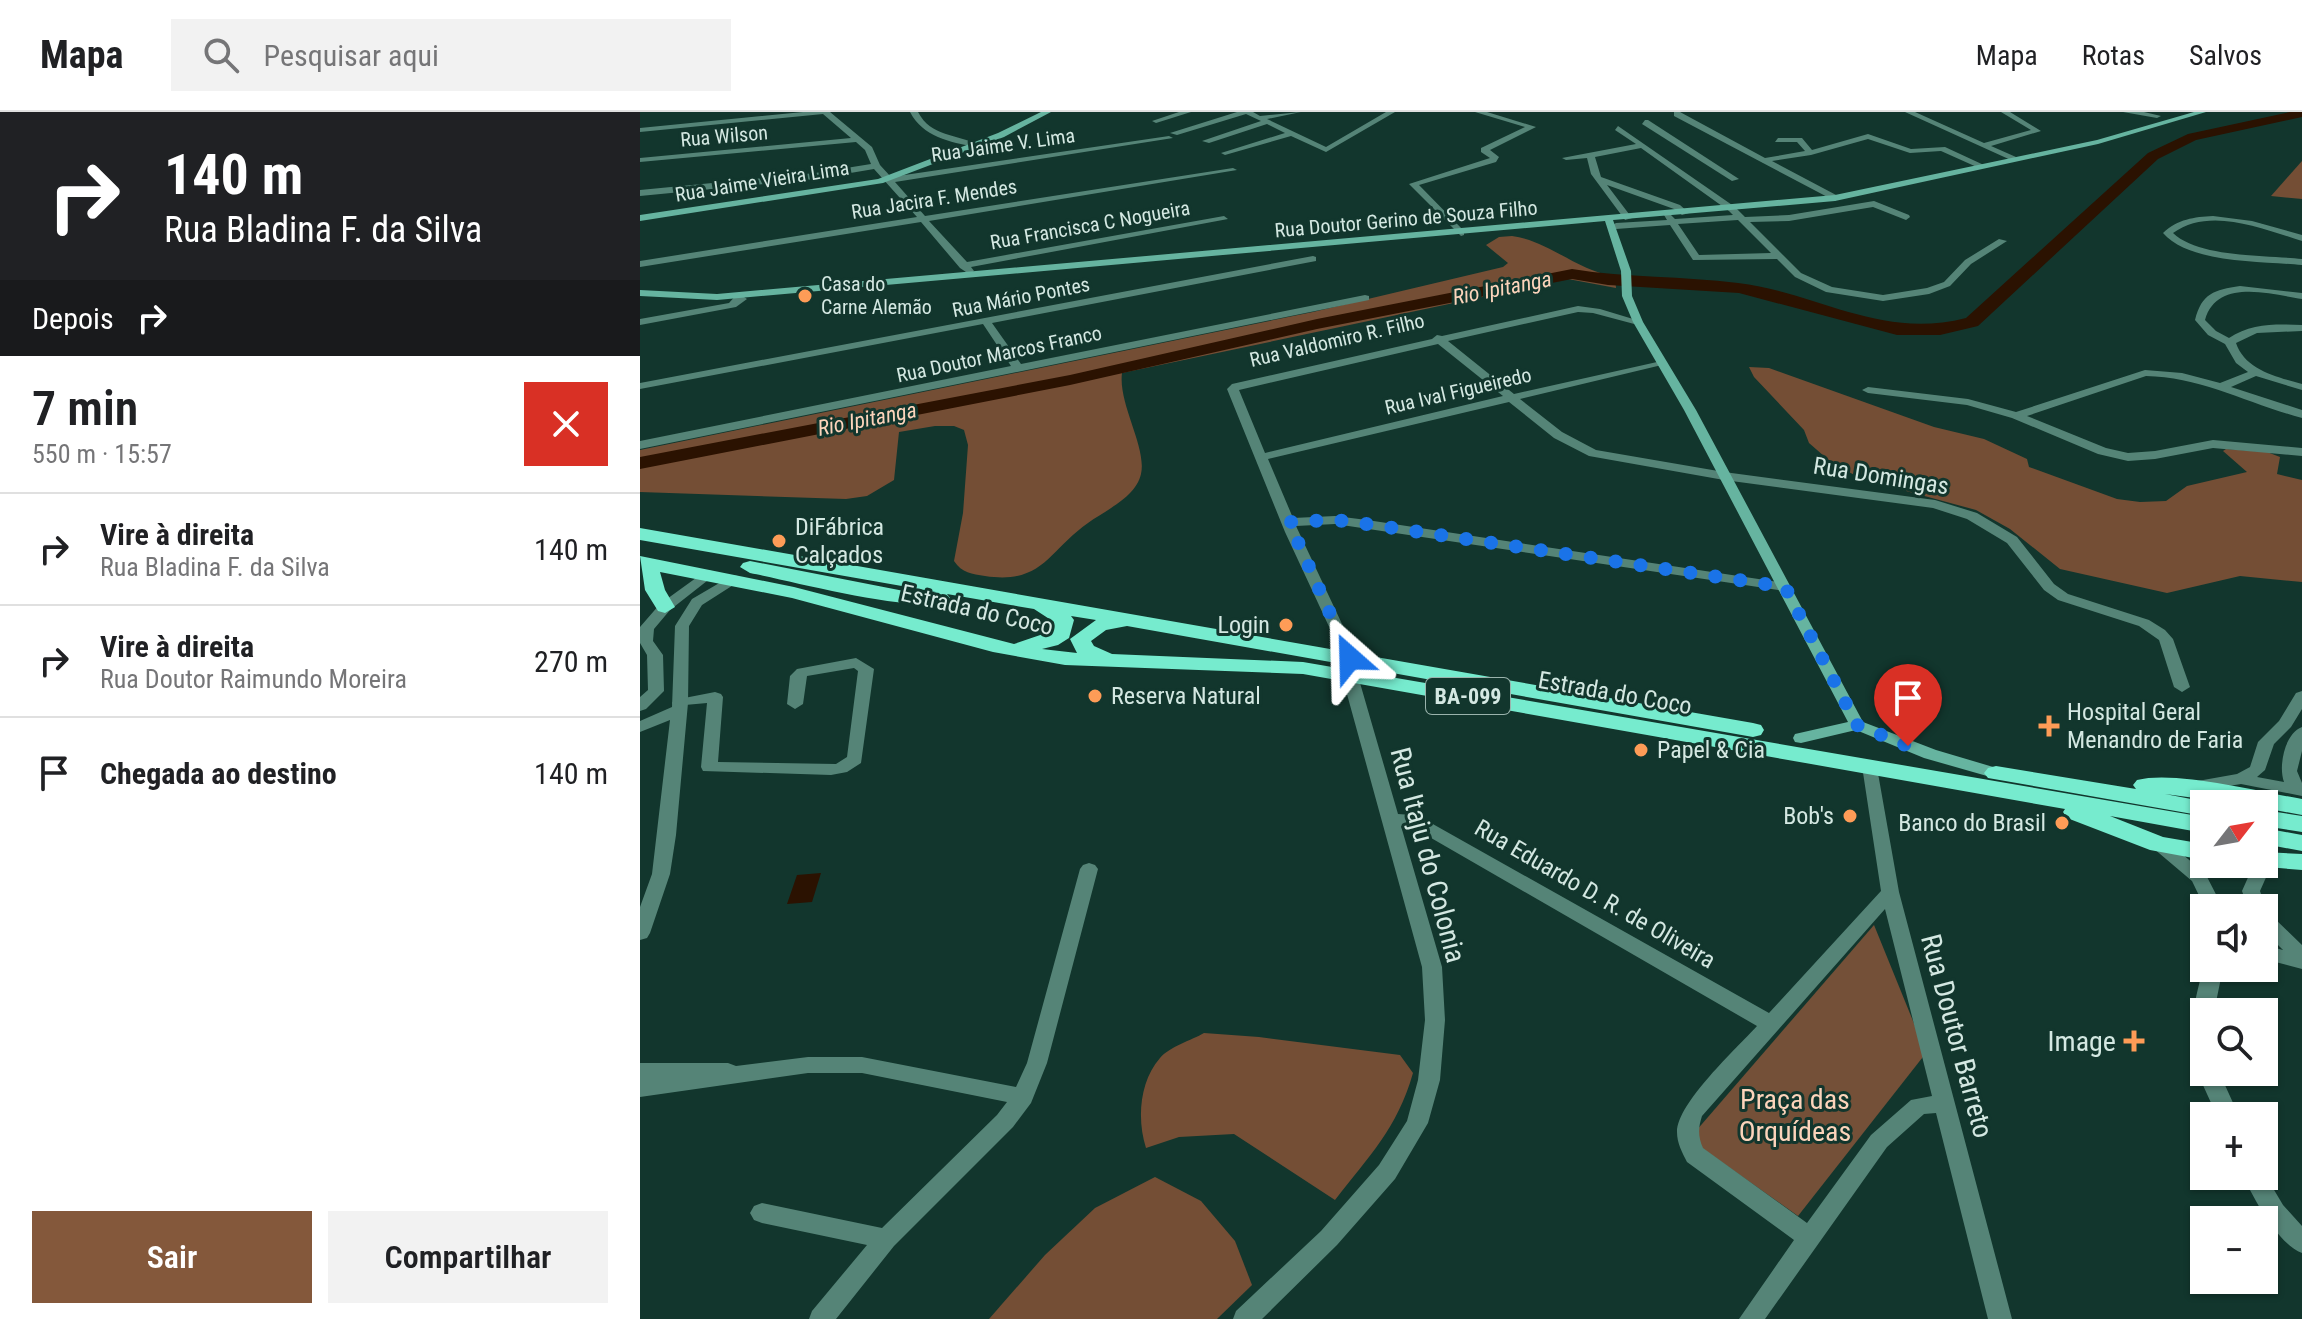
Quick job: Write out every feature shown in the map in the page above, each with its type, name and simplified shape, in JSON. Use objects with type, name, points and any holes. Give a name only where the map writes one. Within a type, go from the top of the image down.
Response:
[{"type":"highway","name":"Estrada do Coco","points":[[640,534],[1144,622],[1350,667],[1870,766],[2190,823]]},
{"type":"highway","name":"Estrada do Coco","points":[[644,563],[733,579],[993,646],[1065,659],[1350,667],[1801,738],[2190,806]]},
{"type":"highway","points":[[644,563],[665,607]]},
{"type":"highway","points":[[707,574],[741,565],[904,597],[946,598],[965,592]]},
{"type":"highway","points":[[993,646],[1041,643],[1062,634],[1064,620],[1037,605]]},
{"type":"highway","points":[[1117,662],[1085,650],[1080,639],[1101,625],[1144,622]]},
{"type":"highway","points":[[2092,788],[2145,785],[2190,788],[2302,807]]},
{"type":"highway","points":[[2029,794],[2159,844],[2190,850]]},
{"type":"highway","points":[[2278,820],[2302,824]]},
{"type":"highway","points":[[2278,839],[2302,843]]},
{"type":"highway","points":[[2278,862],[2302,862]]},
{"type":"main road","name":"Rua Jaime Vieira Lima","points":[[640,218],[889,179],[1047,112]]},
{"type":"main road","points":[[1857,725],[1690,410],[1638,322],[1627,296],[1626,271],[1611,224],[1628,218],[1671,218],[1685,213],[1738,216],[1835,198],[2098,142],[2202,112]]},
{"type":"main road","name":"Rua Doutor Gerino de Souza Filho","points":[[735,300],[799,291],[1594,221],[1611,224]]},
{"type":"main road","points":[[640,293],[716,302]]},
{"type":"main road","points":[[1801,738],[1857,725],[1930,754],[1994,773]]},
{"type":"street","points":[[640,130],[826,112],[869,149],[876,166],[922,220],[963,266],[978,275]]},
{"type":"street","points":[[914,112],[922,126],[975,145]]},
{"type":"street","points":[[1156,121],[1187,112]]},
{"type":"street","points":[[1246,112],[1321,149],[1330,149],[1391,112]]},
{"type":"street","name":"Rua Jaime V. Lima","points":[[889,179],[1172,136],[1246,112]]},
{"type":"street","points":[[1206,141],[1263,120],[1297,112]]},
{"type":"street","points":[[1461,233],[1413,184],[1492,160],[1495,157],[1485,152],[1486,149],[1532,127],[1479,112]]},
{"type":"street","points":[[1666,116],[1690,112]]},
{"type":"street","points":[[1909,112],[2013,159]]},
{"type":"street","points":[[1983,146],[2037,131],[2005,112]]},
{"type":"street","points":[[2127,112],[2158,114],[2167,121]]},
{"type":"street","points":[[1677,114],[1835,198]]},
{"type":"street","points":[[1655,119],[1618,128],[1738,216],[1805,280],[1830,290],[1883,298],[1929,291],[1947,284],[1968,262],[2002,241]]},
{"type":"street","points":[[1645,122],[1735,178],[1720,180]]},
{"type":"street","points":[[1792,132],[1811,153]]},
{"type":"street","points":[[1225,153],[1290,134]]},
{"type":"street","points":[[1766,160],[1811,153],[1869,136],[1910,151],[1942,149],[1982,166]]},
{"type":"street","name":"Rua Wilson","points":[[640,160],[858,140]]},
{"type":"street","points":[[1778,140],[1799,140]]},
{"type":"street","points":[[1566,158],[1643,145]]},
{"type":"street","points":[[1594,154],[1592,165],[1598,178],[1628,218]]},
{"type":"street","points":[[640,193],[815,176],[876,166]]},
{"type":"street","name":"Rua Jacira F. Mendes","points":[[640,264],[1233,170]]},
{"type":"street","points":[[1598,178],[1677,207],[1685,213]]},
{"type":"street","points":[[1696,183],[1708,182]]},
{"type":"street","points":[[1611,224],[1671,218],[1789,218],[1876,204],[1906,217]]},
{"type":"street","points":[[1671,218],[1695,258],[1778,256]]},
{"type":"street","name":"Rua Francisca C Nogueira","points":[[963,266],[1224,219]]},
{"type":"street","points":[[2302,238],[2259,225],[2218,219],[2187,221],[2168,233],[2176,242],[2199,250],[2302,262]]},
{"type":"street","name":"Rua Mário Pontes","points":[[640,386],[1313,259]]},
{"type":"street","points":[[2230,342],[2206,328],[2199,317],[2204,303],[2222,291],[2302,296]]},
{"type":"street","name":"Rua Doutor Marcos Franco","points":[[640,445],[1365,298]]},
{"type":"street","points":[[640,322],[735,300]]},
{"type":"street","name":"Rua Valdomiro R. Filho","points":[[1233,389],[1244,382],[1584,308],[1638,322]]},
{"type":"street","points":[[986,322],[1018,368]]},
{"type":"street","points":[[2206,328],[2240,334],[2267,328],[2302,328]]},
{"type":"street","points":[[2230,342],[2240,334]]},
{"type":"street","points":[[1437,338],[1508,397],[1576,447],[1620,459],[1724,476]]},
{"type":"street","points":[[2230,342],[2231,350],[2239,360],[2257,372],[2302,387]]},
{"type":"street","name":"Rua Ival Figueiredo","points":[[1262,457],[1662,362]]},
{"type":"street","points":[[2218,388],[2257,372]]},
{"type":"street","points":[[2016,416],[2145,373],[2178,375],[2302,414]]},
{"type":"street","points":[[2233,394],[2271,378]]},
{"type":"street","name":"Rua Itaju do Colonia","points":[[1233,389],[1350,667],[1432,967],[1435,1020],[1429,1080],[1417,1123],[1387,1172],[1329,1238],[1245,1319]]},
{"type":"street","points":[[1868,390],[1949,399],[2016,416],[2102,451],[2128,457],[2213,444],[2302,452]]},
{"type":"street","name":"Rua Domingas","points":[[1724,476],[1888,497],[1954,509],[1994,527],[2012,540],[2049,587],[2075,603],[2123,615],[2160,633],[2166,639],[2182,687]]},
{"type":"street","points":[[1289,522],[1335,520],[1367,524],[1785,587]]},
{"type":"street","points":[[640,706],[656,691],[655,655],[645,634],[650,623],[707,574]]},
{"type":"street","points":[[640,933],[661,874],[679,706],[683,621],[697,602],[733,579]]},
{"type":"street","points":[[650,623],[672,617],[683,621]]},
{"type":"street","points":[[640,727],[679,706],[715,697],[709,767],[831,770],[850,764],[855,759],[866,669],[856,663],[802,672],[798,676],[795,704]]},
{"type":"street","points":[[2190,788],[2241,779],[2257,770],[2266,742],[2285,724],[2302,696]]},
{"type":"street","points":[[640,733],[675,732]]},
{"type":"street","points":[[2302,732],[2288,773],[2294,787],[2302,791]]},
{"type":"street","name":"Rua Doutor Barreto","points":[[1870,766],[1890,892],[2000,1319]]},
{"type":"street","points":[[2241,779],[2302,791]]},
{"type":"street","name":"Rua Eduardo D. R. de Oliveira","points":[[1392,819],[1425,827],[1769,1023]]},
{"type":"street","points":[[2159,844],[2199,877],[2207,894]]},
{"type":"street","points":[[821,1319],[886,1239],[1005,1121],[1023,1097],[1037,1063],[1089,869]]},
{"type":"street","points":[[1809,1238],[1695,1155],[1688,1143],[1686,1126],[1693,1111],[1769,1023],[1890,892]]},
{"type":"street","points":[[2278,934],[2302,957]]},
{"type":"street","points":[[2278,956],[2302,963]]},
{"type":"street","points":[[640,1088],[808,1065],[862,1065],[1023,1097]]},
{"type":"street","points":[[640,1071],[706,1069],[741,1072]]},
{"type":"street","points":[[1751,1319],[1879,1141],[1919,1106],[1945,1103]]},
{"type":"street","points":[[2262,1190],[2275,1212],[2302,1243]]},
{"type":"street","points":[[762,1213],[886,1239]]},
{"type":"green space","name":"Praça das Orquídeas","points":[[1874,925],[1926,1053],[1798,1216],[1689,1139]]},
{"type":"shaded area","points":[[2302,161],[2302,199],[2271,196]]},
{"type":"shaded area","points":[[1512,236],[1539,244],[1589,269],[1615,276],[1616,288],[1568,279],[1122,373],[1124,398],[1142,463],[1138,482],[1127,496],[1075,533],[1044,563],[1020,575],[976,574],[964,570],[954,561],[963,513],[968,445],[964,430],[954,426],[899,432],[894,480],[867,496],[846,499],[640,492],[640,450],[1313,312],[1503,267],[1508,263],[1486,245],[1499,237]]},
{"type":"shaded area","points":[[1749,367],[1769,368],[1934,427],[1984,439],[2027,459],[2029,467],[2117,499],[2166,501],[2187,486],[2247,472],[2223,451],[2226,449],[2267,452],[2280,457],[2277,474],[2302,480],[2302,582],[2240,576],[2167,593],[2060,569],[2010,529],[1976,510],[1862,479],[1832,463],[1809,443],[1804,430],[1754,377]]},
{"type":"shaded area","points":[[821,873],[812,902],[787,904],[797,875]]},
{"type":"shaded area","points":[[1204,1033],[1400,1055],[1413,1073],[1390,1126],[1335,1200],[1234,1134],[1179,1137],[1146,1148],[1141,1126],[1142,1102],[1153,1068],[1169,1050]]},
{"type":"shaded area","points":[[1155,1177],[1201,1201],[1235,1241],[1252,1285],[1217,1319],[989,1319],[1045,1255],[1095,1208]]},
{"type":"waterway","name":"Rio Ipitanga","points":[[640,463],[1070,380],[1317,324],[1572,274],[1608,280],[1740,288],[1897,330],[1940,330],[1972,322],[2153,156],[2192,137],[2302,113]]},
{"type":"place","name":"Casa do Carne Alemão","points":[[805,296]]},
{"type":"place","name":"DiFábrica Calçados","points":[[779,541]]},
{"type":"place","name":"Login","points":[[1286,625]]},
{"type":"place","name":"Reserva Natural","points":[[1095,696]]},
{"type":"place","name":"Hospital Geral Menandro de Faria","points":[[2049,726]]},
{"type":"place","name":"Papel & Cia","points":[[1641,750]]},
{"type":"place","name":"Bob's","points":[[1850,816]]},
{"type":"place","name":"Banco do Brasil","points":[[2062,823]]},
{"type":"place","name":"Image","points":[[2134,1041]]},
{"type":"route","points":[[1350,658],[1289,522],[1335,520],[1367,524],[1785,587],[1857,725],[1908,746]]}]
